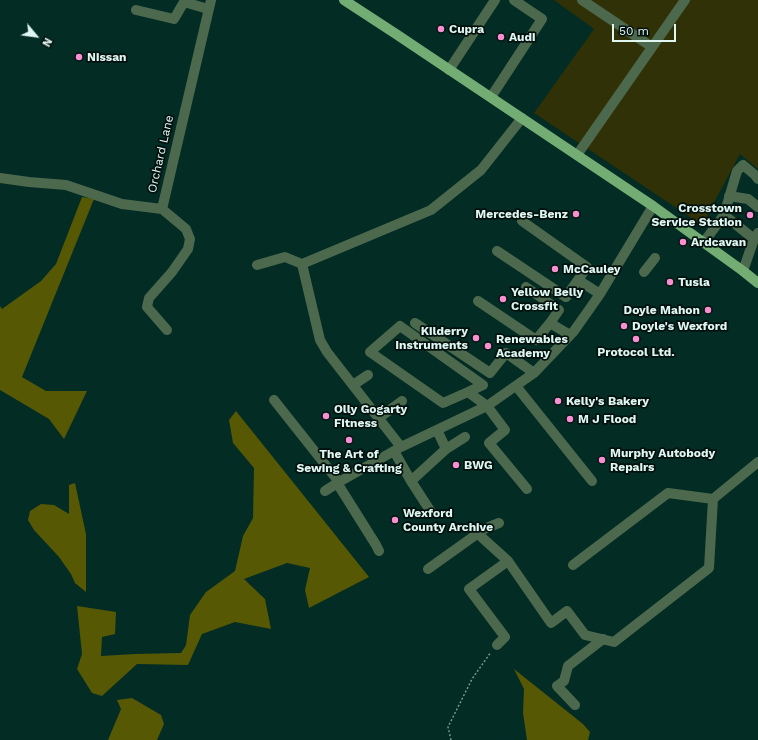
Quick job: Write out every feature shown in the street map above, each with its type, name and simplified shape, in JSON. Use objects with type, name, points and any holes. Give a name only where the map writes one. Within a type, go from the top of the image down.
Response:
[{"type":"main road","points":[[344,0],[653,206],[744,271],[758,283]]},
{"type":"street","points":[[449,70],[495,0]]},
{"type":"street","points":[[491,97],[542,19],[514,0]]},
{"type":"street","points":[[582,0],[652,47]]},
{"type":"street","points":[[578,155],[685,0]]},
{"type":"street","points":[[136,10],[174,19],[184,2],[210,5]]},
{"type":"street","name":"Orchard Lane","points":[[167,330],[147,307],[149,298],[172,272],[188,249],[190,239],[186,229],[162,209],[210,5]]},
{"type":"street","points":[[256,265],[286,257],[302,264],[431,210],[480,170],[522,118]]},
{"type":"street","points":[[704,242],[724,215],[737,171],[743,164],[758,179]]},
{"type":"street","points":[[0,178],[66,185],[122,204],[162,209]]},
{"type":"street","points":[[729,196],[748,199],[758,207]]},
{"type":"street","points":[[325,491],[398,449],[487,406],[534,373],[570,335],[600,294],[653,206]]},
{"type":"street","points":[[724,215],[756,236],[744,271]]},
{"type":"street","points":[[497,251],[566,297],[587,266],[522,222]]},
{"type":"street","points":[[644,272],[655,258]]},
{"type":"street","points":[[302,264],[320,340],[327,352],[379,418],[398,449],[410,481],[431,512]]},
{"type":"street","points":[[578,280],[600,294]]},
{"type":"street","points":[[478,301],[536,340],[559,310],[526,287]]},
{"type":"street","points":[[415,323],[490,373],[506,353],[534,373]]},
{"type":"street","points":[[550,323],[570,335]]},
{"type":"street","points":[[400,326],[483,385],[468,392],[442,403],[370,352],[400,326]]},
{"type":"street","points":[[353,385],[368,375]]},
{"type":"street","points":[[516,386],[592,481]]},
{"type":"street","points":[[468,392],[487,406],[505,430],[488,443],[526,489]]},
{"type":"street","points":[[274,400],[339,482],[339,486],[369,530],[379,551]]},
{"type":"street","points":[[379,418],[402,401]]},
{"type":"street","points":[[437,430],[446,449]]},
{"type":"street","points":[[410,481],[446,449],[465,437]]},
{"type":"street","points":[[573,565],[668,493],[712,499],[758,462]]},
{"type":"street","points":[[477,534],[508,561],[551,623],[567,611],[585,635],[614,642],[709,568],[712,499]]},
{"type":"street","points":[[428,569],[484,528],[499,523]]},
{"type":"street","points":[[497,645],[505,637],[469,589],[508,561]]},
{"type":"street","points":[[574,705],[557,686],[564,681],[568,666],[603,639]]},
{"type":"path","points":[[451,740],[448,727],[472,679],[497,645]]},
{"type":"shaded area","points":[[554,0],[758,0],[758,169],[740,154],[702,225],[534,113],[594,29]]},
{"type":"shaded area","points":[[82,197],[94,199],[22,377],[46,391],[87,391],[64,439],[49,419],[0,390],[0,306],[2,309],[41,281],[56,264]]},
{"type":"shaded area","points":[[236,411],[369,577],[309,608],[305,590],[310,568],[287,563],[244,579],[265,599],[271,629],[235,622],[202,634],[188,665],[137,664],[102,696],[92,693],[77,669],[82,654],[77,606],[116,612],[115,634],[102,637],[101,656],[181,653],[186,645],[190,615],[206,592],[235,571],[243,536],[253,518],[254,468],[233,443],[229,420]]},
{"type":"shaded area","points":[[75,483],[86,534],[86,592],[75,583],[71,574],[59,557],[34,530],[28,520],[30,511],[41,504],[54,505],[69,514],[69,485]]},
{"type":"shaded area","points":[[514,669],[583,724],[590,732],[588,740],[527,740],[523,713],[524,689]]},
{"type":"shaded area","points":[[132,698],[161,715],[164,724],[157,740],[108,740],[121,709],[117,700]]},
{"type":"place","name":"Cupra","points":[[441,29]]},
{"type":"place","name":"Audi","points":[[501,37]]},
{"type":"place","name":"Nissan","points":[[79,57]]},
{"type":"place","name":"Mercedes-Benz","points":[[576,214]]},
{"type":"place","name":"Crosstown Service Station","points":[[750,215]]},
{"type":"place","name":"Ardcavan","points":[[683,242]]},
{"type":"place","name":"McCauley","points":[[555,269]]},
{"type":"place","name":"Tusla","points":[[670,282]]},
{"type":"place","name":"Yellow Belly Crossfit","points":[[503,299]]},
{"type":"place","name":"Doyle Mahon","points":[[708,310]]},
{"type":"place","name":"Doyle's Wexford","points":[[624,326]]},
{"type":"place","name":"Kilderry Instruments","points":[[476,338]]},
{"type":"place","name":"Protocol Ltd.","points":[[636,339]]},
{"type":"place","name":"Renewables Academy","points":[[488,346]]},
{"type":"place","name":"Kelly's Bakery","points":[[558,401]]},
{"type":"place","name":"Olly Gogarty Fitness","points":[[326,416]]},
{"type":"place","name":"M J Flood","points":[[570,419]]},
{"type":"place","name":"The Art of Sewing & Crafting","points":[[349,440]]},
{"type":"place","name":"Murphy Autobody Repairs","points":[[602,460]]},
{"type":"place","name":"BWG","points":[[456,465]]},
{"type":"place","name":"Wexford County Archive","points":[[395,520]]}]
